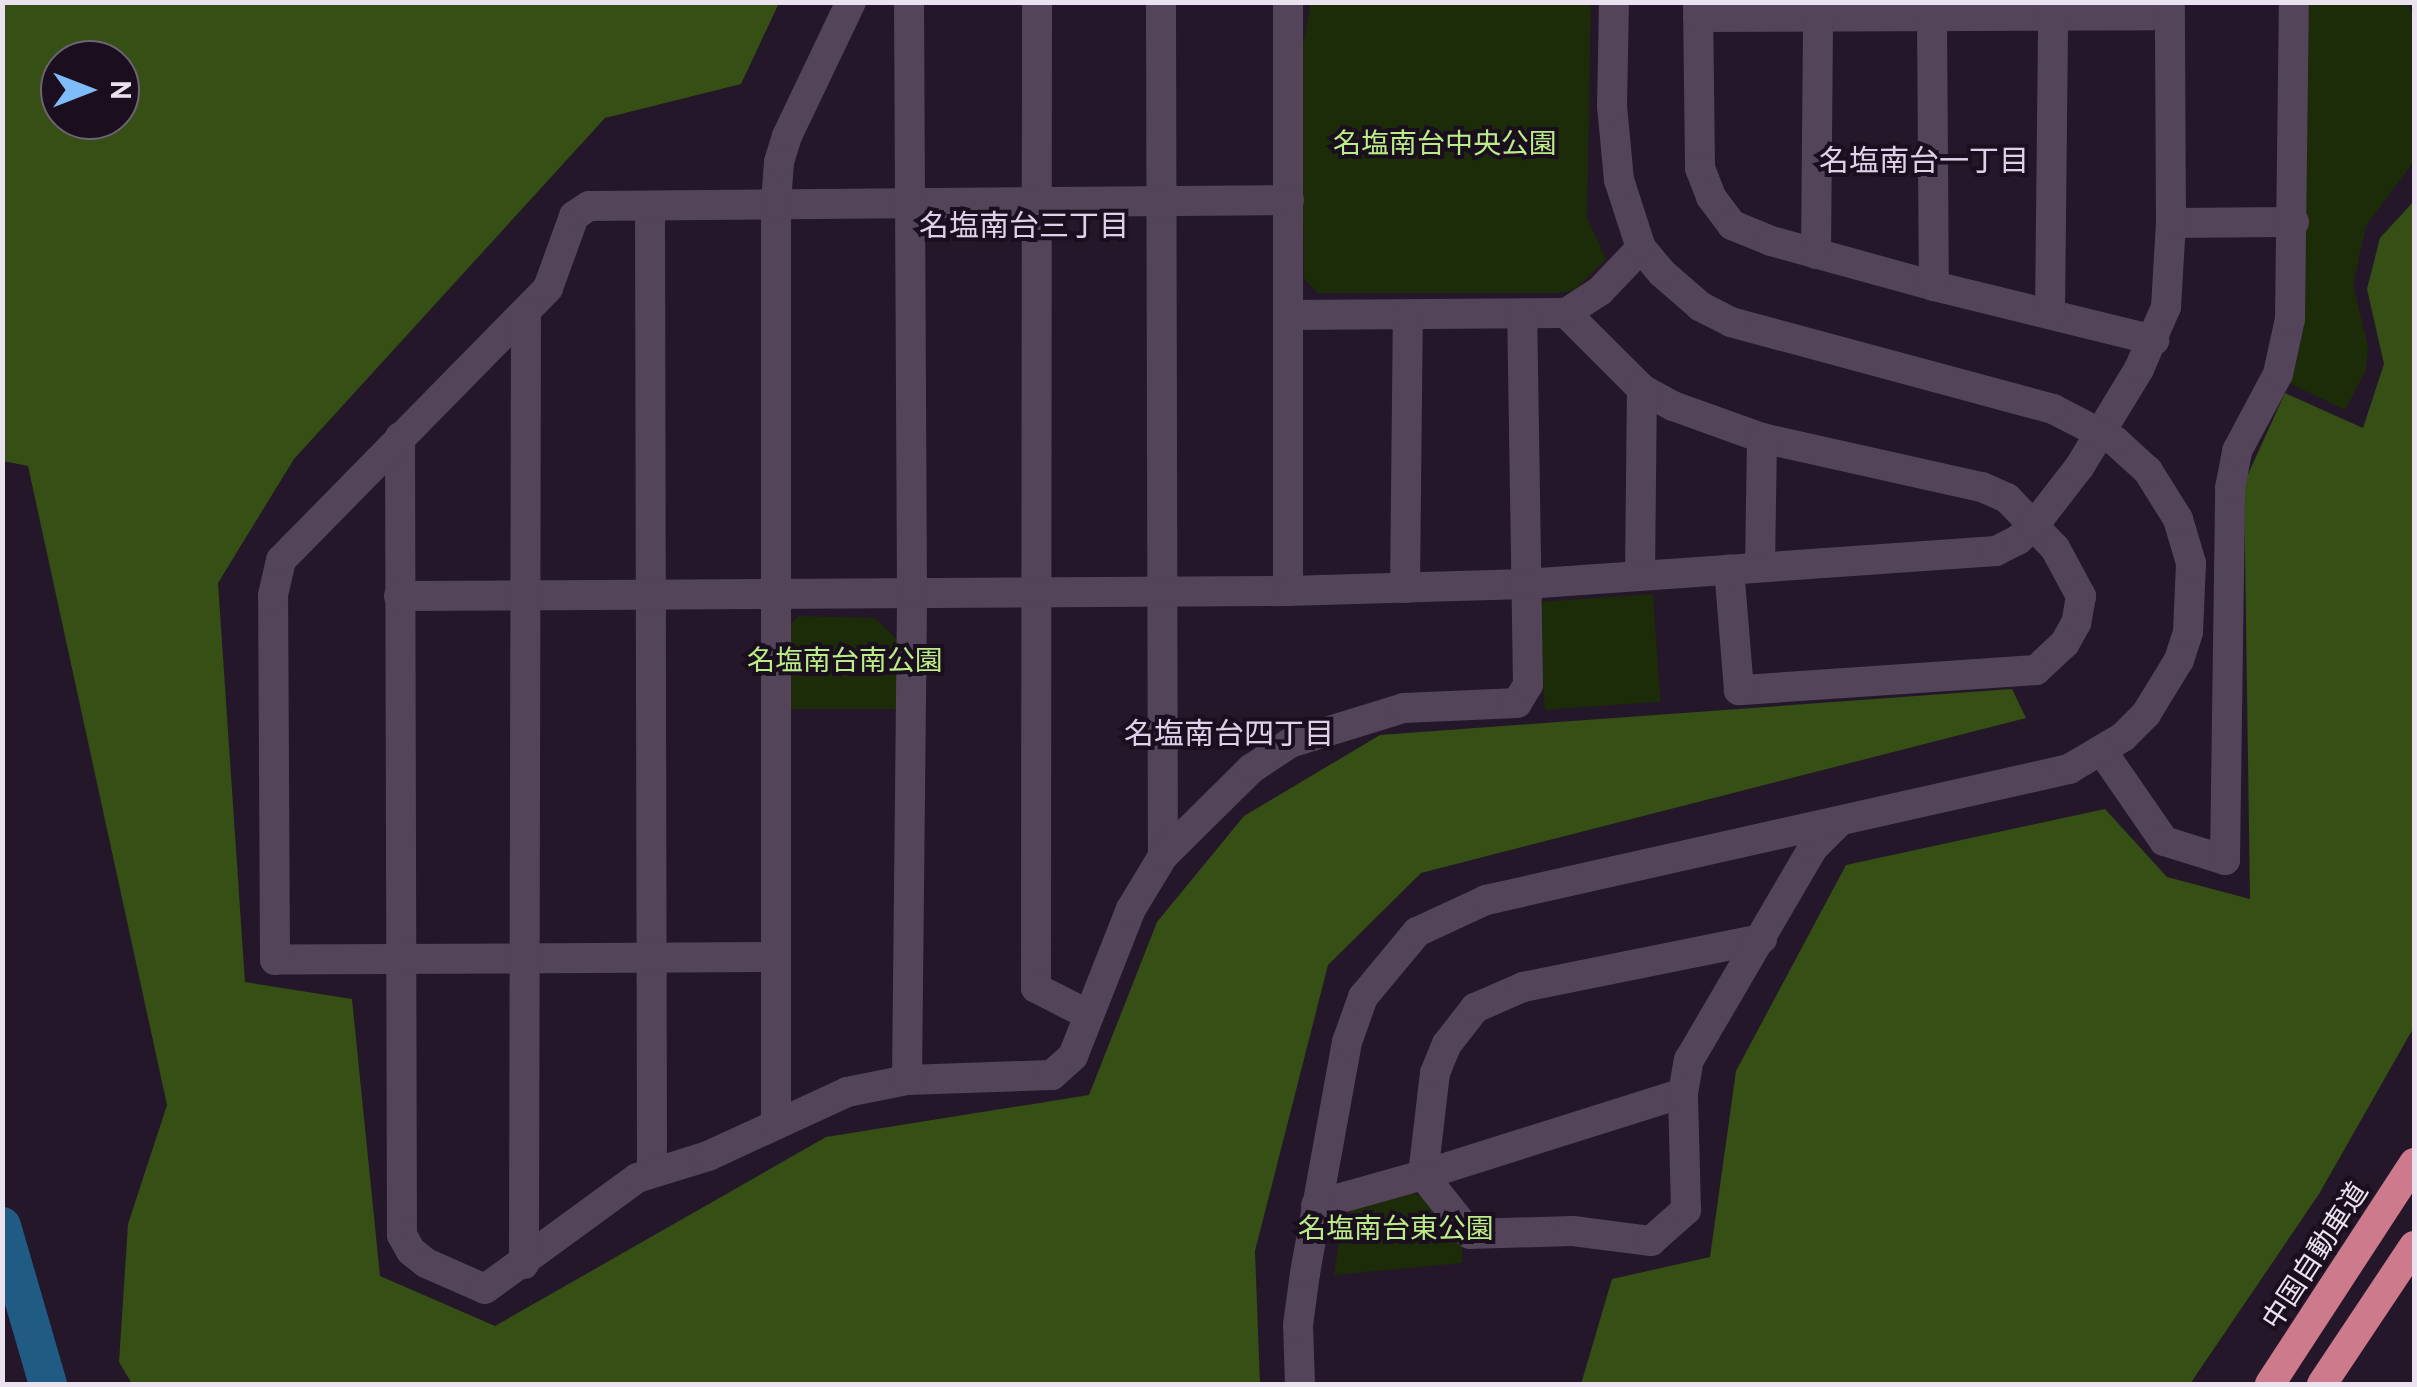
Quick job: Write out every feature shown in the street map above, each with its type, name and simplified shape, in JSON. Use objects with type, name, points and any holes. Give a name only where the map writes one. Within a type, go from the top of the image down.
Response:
[{"type":"highway","name":"中国自動車道","points":[[2270,1384],[2414,1162]]},
{"type":"highway","points":[[2322,1384],[2414,1246]]},
{"type":"street","points":[[776,1125],[776,202],[779,162],[788,136],[850,2]]},
{"type":"street","points":[[906,1080],[912,592],[909,2]]},
{"type":"street","points":[[1037,2],[1036,988],[1088,1014]]},
{"type":"street","points":[[1162,2],[1164,856]]},
{"type":"street","points":[[1288,2],[1288,592]]},
{"type":"street","points":[[1300,1384],[1298,1325],[1347,1042],[1363,998],[1417,932],[1486,900],[1837,824],[2069,768],[2102,752],[2146,714],[2179,660],[2192,603],[2190,564],[2178,518],[2148,471],[2100,431],[2040,405],[1731,322],[1680,290],[1641,248],[1628,213],[1614,145],[1614,2]]},
{"type":"street","points":[[2102,752],[2164,842],[2225,860],[2230,488],[2236,450],[2269,398],[2285,346],[2292,299],[2294,2]]},
{"type":"street","points":[[398,596],[1288,592],[1525,584],[1984,554],[2007,548],[2035,524],[2100,431],[2154,340],[2169,288],[2170,9],[1932,18],[1818,18],[1698,10],[1700,168],[1711,197],[1732,225],[1816,254],[2154,340]]},
{"type":"street","points":[[2050,314],[2053,16]]},
{"type":"street","points":[[1816,254],[1818,18]]},
{"type":"street","points":[[1932,18],[1934,286]]},
{"type":"street","points":[[774,957],[275,960],[273,595],[274,578],[290,547],[526,311],[557,272],[567,232],[580,210],[776,202],[1288,200]]},
{"type":"street","points":[[650,206],[652,1170]]},
{"type":"street","points":[[2171,223],[2294,222]]},
{"type":"street","points":[[1288,315],[1566,313],[1600,291],[1641,248]]},
{"type":"street","points":[[524,1264],[526,311]]},
{"type":"street","points":[[1566,313],[1642,390],[1708,420],[1762,438],[1982,487],[2007,498],[2035,524],[2066,564],[2081,596],[2076,622],[2065,643],[2050,661],[2021,674],[1739,690],[1729,569]]},
{"type":"street","points":[[1405,588],[1408,315]]},
{"type":"street","points":[[400,436],[402,1235],[411,1251],[426,1263],[470,1285],[485,1288],[652,1170],[708,1156],[847,1092],[906,1080],[1052,1075],[1073,1056],[1130,909],[1164,856],[1210,805],[1290,743],[1404,708],[1517,703],[1528,685],[1522,316]]},
{"type":"street","points":[[1640,575],[1642,390]]},
{"type":"street","points":[[1760,566],[1762,438]]},
{"type":"street","points":[[1762,940],[1523,987],[1474,1008],[1446,1044],[1435,1074],[1423,1175],[1470,1234],[1573,1232],[1651,1241],[1686,1210],[1683,1093],[1689,1060],[1762,940],[1814,848],[1837,824]]},
{"type":"street","points":[[1316,1205],[1683,1093]]},
{"type":"green space","points":[[2,3],[779,3],[741,84],[605,118],[294,459],[218,583],[245,982],[352,999],[380,1276],[495,1326],[826,1137],[1089,1095],[1157,922],[1244,816],[1380,735],[2012,689],[2026,718],[1421,873],[1328,965],[1255,1251],[1260,1384],[132,1384],[119,1362],[128,1224],[167,1105],[28,466],[3,461]]},
{"type":"green space","name":"名塩南台中央公園","points":[[1311,3],[1591,3],[1587,217],[1606,259],[1575,290],[1559,293],[1318,293],[1304,279],[1301,54]]},
{"type":"green space","points":[[2309,3],[2406,3],[2414,15],[2414,161],[2366,226],[2353,285],[2368,346],[2366,370],[2345,410],[2287,382]]},
{"type":"green space","points":[[2414,201],[2414,1027],[2319,1194],[2190,1384],[1581,1384],[1612,1279],[1710,1257],[1736,1071],[1846,865],[2105,809],[2167,877],[2250,899],[2244,483],[2285,393],[2363,428],[2384,364],[2367,289],[2380,238]]},
{"type":"green space","points":[[1653,594],[1661,702],[1545,710],[1537,602]]},
{"type":"green space","name":"名塩南台南公園","points":[[798,616],[875,618],[899,641],[899,709],[791,709],[791,624]]},
{"type":"green space","name":"名塩南台東公園","points":[[1406,1192],[1426,1197],[1463,1234],[1462,1263],[1334,1275],[1342,1221],[1359,1202]]},
{"type":"waterway","points":[[2,1226],[48,1384]]},
{"type":"district","name":"名塩南台一丁目","points":[[1924,164]]},
{"type":"district","name":"名塩南台三丁目","points":[[1024,229]]},
{"type":"district","name":"名塩南台四丁目","points":[[1229,737]]}]
